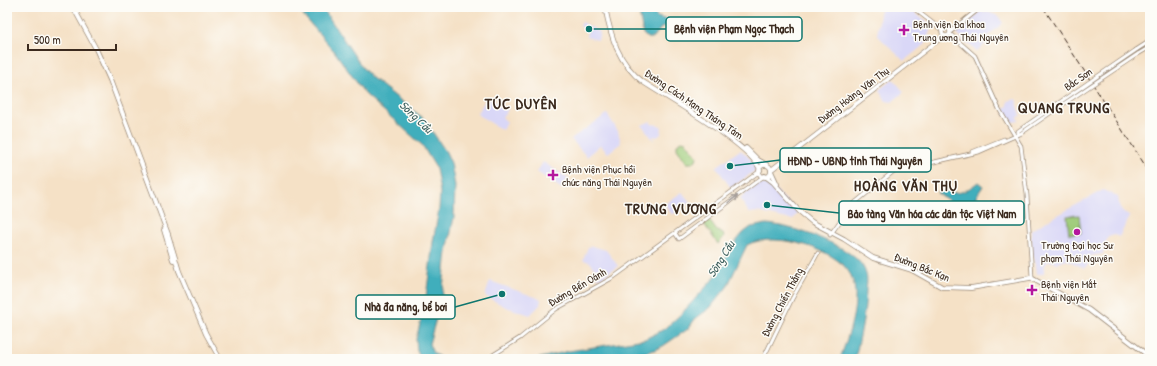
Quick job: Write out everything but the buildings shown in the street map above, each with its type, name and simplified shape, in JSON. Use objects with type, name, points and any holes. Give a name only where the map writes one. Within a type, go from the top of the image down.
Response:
[{"type":"highway","points":[[72,7],[108,78],[126,124],[182,284],[219,359]]},
{"type":"highway","name":"Đường Cách Mạng Tháng Tám","points":[[606,7],[616,45],[631,68],[644,81],[738,141],[758,160],[767,165]]},
{"type":"highway","name":"Đường Cách Mạng Tháng Tám","points":[[606,7],[615,46],[629,70],[643,82],[738,144],[756,162],[760,170]]},
{"type":"highway","points":[[763,165],[767,165],[771,170],[770,175],[764,176],[760,170],[763,165]]},
{"type":"highway","name":"Đường Bắc Kạn","points":[[771,170],[776,183],[803,213],[831,233]]},
{"type":"highway","name":"Đường Bắc Kạn","points":[[764,176],[773,182],[808,220],[831,233],[838,235],[874,258],[912,270],[942,287],[971,288],[1032,278]]},
{"type":"highway","points":[[1032,278],[1086,308],[1150,357]]},
{"type":"main road","points":[[912,7],[959,41],[975,56],[999,110],[1017,134],[1022,154],[1032,278]]},
{"type":"main road","name":"Đường Hoàng Văn Thụ","points":[[925,50],[944,30],[952,27],[981,7]]},
{"type":"main road","name":"Đường Hoàng Văn Thụ","points":[[767,165],[773,164],[801,144],[941,38],[949,34],[976,9]]},
{"type":"main road","points":[[944,30],[949,34]]},
{"type":"main road","name":"Bắc Sơn","points":[[1058,106],[1150,41]]},
{"type":"main road","name":"Bắc Sơn","points":[[831,233],[851,206],[894,172],[979,152],[1017,134],[1150,47]]},
{"type":"main road","name":"Đường Hoàng Văn Thụ","points":[[771,170],[801,144]]},
{"type":"main road","name":"Đường Bến Oánh","points":[[491,359],[493,355],[520,338],[556,309],[614,277],[760,170]]},
{"type":"main road","points":[[675,233],[679,239],[764,176]]},
{"type":"main road","name":"Đường Chiến Thắng","points":[[763,359],[792,299],[818,253]]},
{"type":"shaded area","name":"Bệnh viện Đa khoa Trung ương Thái Nguyên","points":[[881,7],[907,7],[932,26],[925,44],[904,61],[877,35]]},
{"type":"shaded area","points":[[981,10],[998,16],[1003,23],[987,37],[990,40],[977,51],[961,39],[962,38],[956,32],[964,23],[966,24]]},
{"type":"shaded area","points":[[582,22],[600,32],[598,40],[586,37],[587,32],[580,26]]},
{"type":"shaded area","points":[[893,79],[904,92],[892,102],[886,101],[879,90]]},
{"type":"shaded area","points":[[487,97],[508,110],[502,117],[507,122],[502,130],[477,114]]},
{"type":"shaded area","points":[[1016,99],[1021,116],[1018,117],[1019,121],[1012,122],[1007,115],[1004,115],[1006,113],[1004,108],[1008,106],[1008,101]]},
{"type":"shaded area","points":[[607,114],[618,131],[621,143],[608,153],[600,145],[587,157],[571,139]]},
{"type":"shaded area","points":[[651,121],[651,124],[662,127],[661,134],[657,137],[653,136],[654,141],[642,125]]},
{"type":"shaded area","points":[[740,150],[757,165],[756,170],[731,188],[716,167]]},
{"type":"shaded area","name":"Bệnh viện Phục hồi chức năng Thái Nguyên","points":[[543,162],[568,178],[562,189],[537,172]]},
{"type":"shaded area","points":[[758,184],[770,184],[798,213],[793,219],[758,212],[749,213],[740,198]]},
{"type":"shaded area","name":"Trường Đại học Sư phạm Thái Nguyên","points":[[1103,190],[1118,197],[1120,209],[1130,217],[1119,237],[1115,235],[1108,237],[1103,254],[1089,256],[1089,264],[1084,268],[1067,260],[1058,263],[1048,261],[1044,267],[1044,274],[1036,274],[1034,257],[1032,257],[1031,230]]},
{"type":"shaded area","points":[[682,192],[690,202],[672,215],[665,204]]},
{"type":"shaded area","points":[[592,246],[606,250],[618,266],[601,278],[597,278],[596,271],[590,262],[583,260],[588,247]]},
{"type":"shaded area","points":[[490,281],[541,299],[540,305],[530,315],[506,307],[485,296]]},
{"type":"green space","points":[[682,141],[686,142],[697,156],[696,160],[692,163],[687,163],[677,149],[677,144]]},
{"type":"green space","points":[[1079,215],[1081,233],[1069,234],[1067,216]]},
{"type":"green space","points":[[709,220],[717,231],[723,234],[724,237],[718,244],[704,224]]},
{"type":"water","name":"Sông Cầu","points":[[296,7],[322,7],[362,67],[371,77],[424,119],[446,152],[451,163],[455,186],[454,217],[447,252],[442,297],[429,344],[433,353],[443,359],[421,359],[417,351],[416,339],[425,305],[439,209],[440,192],[436,168],[422,145],[365,94],[334,51]]},
{"type":"water","points":[[638,7],[652,7],[657,17],[668,20],[667,25],[661,28],[653,38],[647,38],[643,34]]},
{"type":"water","points":[[978,182],[983,186],[966,212],[937,193],[940,189],[956,193],[964,191]]},
{"type":"water","name":"Sông Cầu","points":[[766,224],[791,228],[823,239],[852,255],[861,264],[866,274],[867,283],[863,318],[855,359],[840,359],[852,320],[855,300],[853,281],[848,270],[837,260],[824,252],[808,246],[774,240],[759,241],[747,245],[727,287],[710,308],[695,319],[688,329],[663,346],[649,352],[601,359],[536,359],[569,351],[645,339],[666,328],[715,277],[733,245],[743,233],[751,227]]},
{"type":"railway","points":[[1043,7],[1150,173]]},
{"type":"place","name":"Bệnh viện Phạm Ngọc Thạch","points":[[589,29]]},
{"type":"place","name":"Bệnh viện Đa khoa Trung ương Thái Nguyên","points":[[904,30]]},
{"type":"place","name":"HĐND - UBND tỉnh Thái Nguyên","points":[[730,166]]},
{"type":"place","name":"Bệnh viện Phục hồi chức năng Thái Nguyên","points":[[553,175]]},
{"type":"place","name":"Bảo tàng Văn hóa các dân tộc Việt Nam","points":[[767,205]]},
{"type":"place","name":"Trường Đại học Sư phạm Thái Nguyên","points":[[1077,232]]},
{"type":"place","name":"Bệnh viện Mắt Thái Nguyên","points":[[1032,290]]},
{"type":"place","name":"Nhà đa năng, bể bơi","points":[[502,294]]},
{"type":"district","name":"TÚC DUYÊN","points":[[521,104]]},
{"type":"district","name":"QUANG TRUNG","points":[[1064,108]]},
{"type":"district","name":"HOÀNG VĂN THỤ","points":[[906,186]]},
{"type":"district","name":"TRƯNG VƯƠNG","points":[[671,209]]}]
